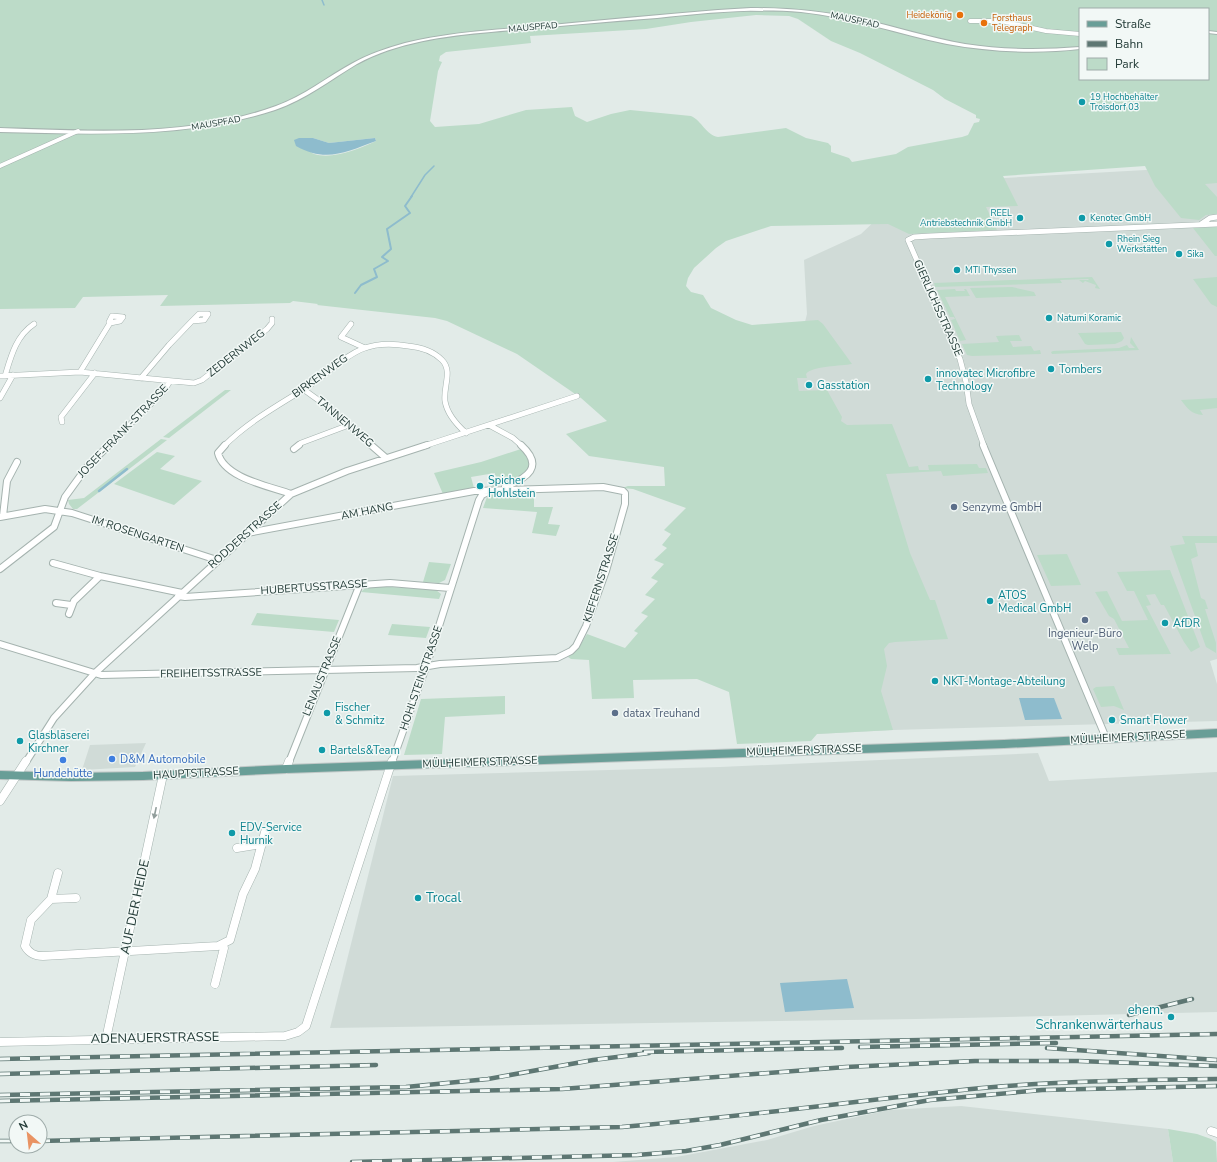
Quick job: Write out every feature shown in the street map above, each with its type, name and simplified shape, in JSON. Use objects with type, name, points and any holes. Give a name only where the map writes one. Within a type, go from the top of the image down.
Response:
[{"type":"main road","name":"MÜLHEIMER STRASSE","points":[[391,766],[894,746],[1004,744],[1217,733]]},
{"type":"main road","name":"HAUPTSTRASSE","points":[[0,776],[163,775],[391,766]]},
{"type":"street","name":"MAUSPFAD","points":[[0,130],[140,132],[172,130],[209,125],[245,118],[273,109],[302,97],[354,64],[376,54],[407,44],[469,33],[718,11],[757,9],[817,12],[852,18],[931,39],[993,48],[1037,50],[1079,48]]},
{"type":"street","points":[[970,21],[1001,21],[1046,32],[1079,34]]},
{"type":"street","points":[[0,166],[78,132]]},
{"type":"street","name":"GIERLICHSSTRASSE","points":[[1200,224],[1210,218],[1217,217]]},
{"type":"street","name":"GIERLICHSSTRASSE","points":[[1106,738],[976,427],[969,404],[966,382],[960,359],[908,240],[914,237],[930,236],[1217,224]]},
{"type":"street","name":"ZEDERNWEG","points":[[3,376],[95,372],[192,383],[202,380],[267,329],[272,323],[272,319]]},
{"type":"street","points":[[141,378],[163,350],[191,321]]},
{"type":"street","points":[[80,372],[110,323]]},
{"type":"street","points":[[3,376],[21,335],[25,330],[34,324]]},
{"type":"street","points":[[351,324],[341,337],[366,348]]},
{"type":"street","name":"BIRKENWEG","points":[[291,494],[234,474],[222,465],[218,453],[248,424],[320,378],[348,355],[366,348],[401,345],[424,350],[440,358],[448,370],[444,400],[453,421],[466,432]]},
{"type":"street","points":[[62,422],[61,417],[95,372]]},
{"type":"street","points":[[0,398],[13,375]]},
{"type":"street","name":"JOSEF-FRANK-STRASSE","points":[[0,569],[54,526],[59,510],[70,489],[86,468],[164,391],[170,381]]},
{"type":"street","name":"TANNENWEG","points":[[303,389],[317,398],[386,458]]},
{"type":"street","name":"RODDERSTRASSE","points":[[0,801],[54,718],[95,674],[217,560],[291,494],[347,471],[578,396]]},
{"type":"street","points":[[294,449],[302,443],[349,425]]},
{"type":"street","points":[[487,491],[510,485],[524,478],[530,474],[534,462],[532,456],[524,447],[489,426]]},
{"type":"street","points":[[2,516],[9,473],[17,462]]},
{"type":"street","name":"KIEFERNSTRASSE","points":[[426,667],[440,664],[540,660],[560,657],[576,646],[597,598],[625,504],[624,493],[617,489],[602,487],[487,491]]},
{"type":"street","name":"AM HANG","points":[[247,533],[474,491],[487,491]]},
{"type":"street","name":"HOHLSTEINSTRASSE","points":[[306,1026],[391,766],[426,667],[479,500],[487,491]]},
{"type":"street","name":"IM ROSENGARTEN","points":[[2,516],[45,509],[80,514],[217,560]]},
{"type":"street","name":"HUBERTUSSTRASSE","points":[[53,562],[100,576],[180,594],[185,597],[360,584],[390,583],[450,588]]},
{"type":"street","points":[[69,614],[72,610],[72,606],[100,576]]},
{"type":"street","name":"LENAUSTRASSE","points":[[286,769],[360,584]]},
{"type":"street","points":[[56,603],[72,606]]},
{"type":"street","name":"FREIHEITSSTRASSE","points":[[0,644],[101,675],[426,667]]},
{"type":"street","name":"AUF DER HEIDE","points":[[106,1039],[163,775]]},
{"type":"street","points":[[58,872],[51,899],[31,920],[25,946],[34,956],[41,957],[218,946],[230,940],[243,894],[255,869],[265,832]]},
{"type":"street","points":[[237,848],[262,844]]},
{"type":"street","points":[[51,899],[76,898]]},
{"type":"street","points":[[215,984],[224,948],[222,945]]},
{"type":"street","name":"ADENAUERSTRASSE","points":[[0,1042],[285,1036],[298,1032],[306,1026]]},
{"type":"shaded area","points":[[1217,166],[1217,659],[1210,661],[1217,684],[1217,721],[893,730],[817,734],[799,391],[796,378],[807,314],[804,260],[861,234],[915,183]]},
{"type":"shaded area","name":"D&M Automobile","points":[[146,743],[135,767],[82,770],[90,745]]},
{"type":"shaded area","points":[[1038,753],[1049,781],[1217,772],[1217,1012],[916,1019],[330,1028],[393,776],[720,767]]},
{"type":"shaded area","points":[[961,1106],[1168,1129],[1173,1162],[613,1162],[676,1157],[767,1140],[814,1126],[889,1110]]},
{"type":"green space","points":[[0,0],[1217,0],[1217,183],[1205,184],[1217,197],[1217,214],[1206,215],[1199,220],[1181,218],[1155,186],[1145,166],[1003,176],[1018,206],[986,207],[997,230],[909,234],[888,224],[771,226],[726,241],[694,268],[688,278],[686,286],[691,292],[703,295],[711,308],[736,320],[752,325],[818,320],[823,324],[852,364],[809,371],[806,374],[807,378],[797,378],[799,391],[827,390],[842,417],[841,421],[847,425],[892,424],[909,467],[918,466],[919,470],[929,470],[928,465],[977,464],[979,468],[986,468],[988,473],[943,476],[941,471],[886,474],[910,553],[930,600],[935,600],[948,639],[895,642],[889,643],[884,649],[887,666],[881,691],[893,730],[817,734],[811,741],[737,744],[729,692],[697,679],[633,680],[634,698],[592,699],[589,660],[571,659],[568,657],[577,650],[587,634],[625,648],[638,633],[634,631],[648,616],[641,613],[655,599],[645,595],[658,581],[651,578],[664,564],[654,560],[667,548],[662,545],[671,534],[664,530],[686,508],[633,489],[622,488],[628,486],[665,486],[664,467],[589,456],[566,434],[607,421],[581,398],[517,354],[447,321],[435,318],[293,301],[290,303],[160,306],[168,295],[83,297],[75,308],[0,309]],"holes":[[[1003,14],[1022,22],[1015,24],[992,22],[991,15]],[[756,15],[789,16],[798,19],[831,41],[860,53],[933,90],[945,99],[976,115],[976,118],[980,119],[979,122],[974,123],[968,135],[962,137],[908,147],[896,154],[852,162],[849,158],[831,152],[831,146],[828,143],[806,138],[786,128],[718,137],[710,134],[695,118],[691,116],[630,110],[611,114],[587,122],[575,116],[572,107],[526,110],[479,124],[435,127],[430,121],[438,71],[442,62],[439,61],[440,56],[446,52],[531,43],[530,36],[646,29],[691,22]],[[299,138],[313,138],[329,143],[375,138],[376,141],[345,153],[329,156],[312,153]]]},
{"type":"green space","points":[[1217,227],[1217,256],[1215,256],[1193,228]]},
{"type":"green space","points":[[1092,277],[1100,289],[1095,288],[1096,285],[1085,281],[1083,283],[1079,280],[1089,280],[1088,279],[1060,280],[1062,283],[935,287],[934,283]]},
{"type":"green space","points":[[1217,277],[1217,307],[1211,304],[1193,279]]},
{"type":"green space","points":[[1012,287],[1034,292],[1036,296],[976,298],[970,288]]},
{"type":"green space","points":[[955,289],[956,291],[965,291],[964,289],[966,289],[970,296],[945,297],[966,340],[960,341],[951,320],[955,319],[954,317],[950,317],[937,290]]},
{"type":"green space","points":[[1121,332],[1124,338],[1122,341],[1115,344],[1088,345],[1085,344],[1078,333]]},
{"type":"green space","points":[[1019,335],[1022,341],[1010,341],[1013,347],[1031,346],[1034,351],[1040,350],[1041,354],[972,356],[967,355],[962,344],[999,342],[996,336]]},
{"type":"green space","points":[[1131,337],[1139,350],[1052,354],[1051,352],[1119,348],[1127,345],[1129,348],[1135,348],[1130,343]]},
{"type":"green space","points":[[225,390],[231,390],[169,438],[163,437]]},
{"type":"green space","points":[[1217,398],[1217,408],[1200,410],[1203,415],[1195,414],[1181,400]]},
{"type":"green space","points":[[161,439],[167,440],[77,509],[73,509],[69,504],[68,500],[84,498]]},
{"type":"green space","points":[[521,449],[527,457],[529,464],[527,470],[523,475],[508,482],[492,486],[495,473],[471,477],[474,488],[443,494],[434,473],[481,462]]},
{"type":"green space","points":[[157,452],[175,456],[160,469],[202,481],[174,505],[114,484]]},
{"type":"green space","points":[[534,490],[534,507],[553,507],[548,524],[560,525],[556,536],[532,533],[537,512],[483,508],[487,497],[495,493]]},
{"type":"green space","points":[[1182,536],[1217,536],[1217,543],[1195,543],[1198,556],[1191,559],[1201,598],[1205,600],[1208,609],[1205,609],[1216,643],[1216,653],[1206,647],[1170,546],[1185,544]]},
{"type":"green space","points":[[1067,554],[1081,585],[1051,586],[1037,555]]},
{"type":"green space","points":[[429,562],[451,564],[445,580],[439,583],[423,582]]},
{"type":"green space","points":[[1170,570],[1200,647],[1191,652],[1164,605],[1161,605],[1155,594],[1146,595],[1151,605],[1146,606],[1171,654],[1119,655],[1116,648],[1129,648],[1114,619],[1109,616],[1095,592],[1107,591],[1122,621],[1148,620],[1134,591],[1127,591],[1117,572]]},
{"type":"green space","points":[[375,586],[436,590],[441,594],[439,599],[361,592],[366,587]]},
{"type":"green space","points":[[257,613],[339,620],[334,632],[251,625]]},
{"type":"green space","points":[[392,624],[430,627],[426,638],[388,635]]},
{"type":"green space","points":[[1114,686],[1124,710],[1114,706],[1101,707],[1093,689],[1096,687]]},
{"type":"green space","points":[[505,696],[505,714],[445,717],[442,754],[404,755],[421,699]]},
{"type":"green space","points":[[1168,1129],[1197,1134],[1216,1142],[1217,1162],[1173,1162]]},
{"type":"water","points":[[299,138],[313,138],[329,143],[375,138],[376,141],[345,152],[327,155],[317,154],[296,146],[294,140]]},
{"type":"water","points":[[1019,698],[1054,698],[1062,719],[1025,720]]},
{"type":"water","points":[[847,979],[854,1008],[785,1012],[780,983]]},
{"type":"waterway","points":[[322,0],[324,5]]},
{"type":"waterway","points":[[411,197],[425,175],[434,166]]},
{"type":"waterway","points":[[355,293],[361,285],[377,277],[374,269],[388,261],[382,257],[391,249],[387,229],[410,213],[405,206],[412,196]]},
{"type":"waterway","points":[[99,491],[127,469]]},
{"type":"railway","points":[[1129,1015],[1192,999]]},
{"type":"railway","points":[[0,1059],[1217,1034]]},
{"type":"railway","points":[[860,1047],[1056,1043]]},
{"type":"railway","points":[[644,1052],[842,1048]]},
{"type":"railway","points":[[1047,1048],[1217,1060]]},
{"type":"railway","points":[[0,1095],[406,1087],[488,1079],[593,1060],[649,1053]]},
{"type":"railway","points":[[0,1101],[562,1089],[846,1067],[975,1061],[1078,1061],[1217,1066]]},
{"type":"railway","points":[[0,1074],[376,1065]]},
{"type":"railway","points":[[48,1141],[622,1127],[982,1088],[1070,1082],[1217,1079]]},
{"type":"railway","points":[[352,1162],[637,1155],[686,1151],[720,1145],[821,1120],[930,1100],[1042,1090],[1217,1086]]},
{"type":"railway","points":[[0,1141],[8,1141]]},
{"type":"place","name":"Heidekönig","points":[[960,15]]},
{"type":"place","name":"Forsthaus Telegraph","points":[[984,23]]},
{"type":"place","name":"19 Hochbehälter Troisdorf 03","points":[[1082,102]]},
{"type":"place","name":"REEL Antriebstechnik GmbH","points":[[1020,218]]},
{"type":"place","name":"Kenotec GmbH","points":[[1082,218]]},
{"type":"place","name":"Rhein Sieg Werkstätten","points":[[1109,244]]},
{"type":"place","name":"Sika","points":[[1179,254]]},
{"type":"place","name":"MTI Thyssen","points":[[957,270]]},
{"type":"place","name":"Natumi Koramic","points":[[1049,318]]},
{"type":"place","name":"Tombers","points":[[1051,369]]},
{"type":"place","name":"innovatec Microfibre Technology","points":[[928,379]]},
{"type":"place","name":"Gasstation","points":[[809,385]]},
{"type":"place","name":"Spicher Hohlstein","points":[[480,486]]},
{"type":"place","name":"Senzyme GmbH","points":[[954,507]]},
{"type":"place","name":"ATOS Medical GmbH","points":[[990,601]]},
{"type":"place","name":"Ingenieur-Büro Welp","points":[[1085,620]]},
{"type":"place","name":"AfDR","points":[[1165,623]]},
{"type":"place","name":"NKT-Montage-Abteilung","points":[[935,681]]},
{"type":"place","name":"Fischer & Schmitz","points":[[327,713]]},
{"type":"place","name":"datax Treuhand","points":[[615,713]]},
{"type":"place","name":"Smart Flower","points":[[1112,720]]},
{"type":"place","name":"Glasbläserei Kirchner","points":[[20,741]]},
{"type":"place","name":"Bartels&Team","points":[[322,750]]},
{"type":"place","name":"D&M Automobile","points":[[112,759]]},
{"type":"place","name":"Hundehütte","points":[[63,760]]},
{"type":"place","name":"EDV-Service Hurnik","points":[[232,833]]},
{"type":"place","name":"Trocal","points":[[418,898]]},
{"type":"place","name":"ehem. Schrankenwärterhaus","points":[[1171,1017]]}]
